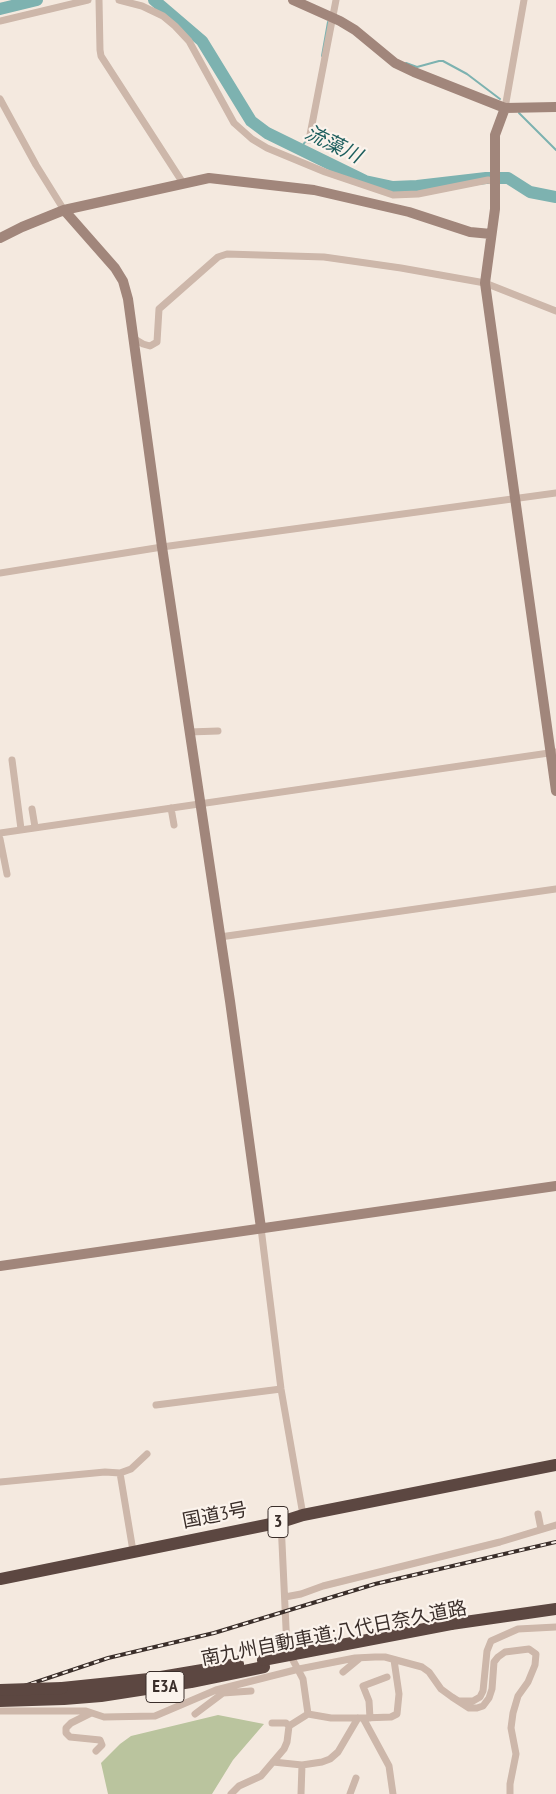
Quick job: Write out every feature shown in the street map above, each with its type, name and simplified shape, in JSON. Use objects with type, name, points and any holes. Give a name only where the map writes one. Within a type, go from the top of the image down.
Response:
[{"type":"highway","name":"国道3号","points":[[0,1579],[281,1522],[302,1515],[556,1466]]},
{"type":"highway","name":"南九州自動車道;八代日奈久道路","points":[[0,1701],[63,1694],[149,1679],[263,1663],[452,1626],[556,1609]]},
{"type":"highway","name":"南九州自動車道;八代日奈久道路","points":[[0,1690],[63,1694]]},
{"type":"street","points":[[0,21],[88,0]]},
{"type":"street","points":[[99,0],[101,56],[183,183]]},
{"type":"street","points":[[119,0],[142,6],[163,16],[176,26],[189,41],[234,123],[252,140],[267,148],[325,172],[393,195],[418,194],[488,180],[496,182]]},
{"type":"street","points":[[293,0],[333,14],[401,66],[414,72],[505,108],[556,107]]},
{"type":"street","points":[[309,140],[336,0]]},
{"type":"street","points":[[524,0],[505,108],[495,135],[495,209],[485,283],[553,753],[556,790]]},
{"type":"street","points":[[0,99],[36,165],[64,210],[115,268],[124,281],[128,299],[261,1228],[281,1389],[302,1515]]},
{"type":"street","points":[[0,238],[64,210],[206,178],[314,190],[409,212],[470,232],[491,234]]},
{"type":"street","points":[[133,338],[142,344],[150,346],[157,342],[159,309],[218,256],[227,254],[324,257],[401,268],[485,283],[556,311]]},
{"type":"street","points":[[0,572],[162,547],[556,493]]},
{"type":"street","points":[[189,732],[218,731]]},
{"type":"street","points":[[0,833],[553,753]]},
{"type":"street","points":[[12,760],[21,829]]},
{"type":"street","points":[[170,808],[174,825]]},
{"type":"street","points":[[32,810],[35,827]]},
{"type":"street","points":[[0,839],[7,874]]},
{"type":"street","points":[[220,937],[556,889]]},
{"type":"street","points":[[0,1266],[556,1186]]},
{"type":"street","points":[[156,1405],[281,1389]]},
{"type":"street","points":[[0,1482],[105,1472],[120,1473],[131,1469],[147,1454]]},
{"type":"street","points":[[120,1473],[133,1552]]},
{"type":"street","points":[[538,1514],[541,1529]]},
{"type":"street","points":[[281,1522],[287,1649],[299,1669],[308,1714]]},
{"type":"street","points":[[285,1597],[500,1542],[556,1525]]},
{"type":"street","points":[[460,1702],[473,1701],[480,1697],[483,1691],[487,1651],[491,1640],[518,1629],[556,1627]]},
{"type":"street","points":[[195,1714],[223,1690],[299,1669],[380,1654],[394,1660],[422,1667],[429,1672],[442,1689],[469,1708],[477,1708],[483,1706],[489,1698],[492,1689],[494,1662],[498,1657],[505,1652],[529,1649],[536,1654],[528,1682],[518,1696],[513,1713],[511,1728],[516,1754],[510,1794]]},
{"type":"street","points":[[343,1672],[360,1658]]},
{"type":"street","points":[[289,1726],[308,1714],[325,1717],[363,1718],[391,1717],[396,1714],[398,1694],[394,1660]]},
{"type":"street","points":[[273,1762],[302,1764],[322,1762],[330,1759],[338,1752],[363,1718],[369,1701],[363,1686],[388,1677]]},
{"type":"street","points":[[0,1711],[86,1711],[114,1717],[155,1716],[216,1690],[252,1691]]},
{"type":"street","points":[[325,1717],[329,1708]]},
{"type":"street","points":[[91,1713],[71,1723],[66,1728],[66,1733],[70,1737],[100,1740],[102,1745],[96,1751]]},
{"type":"street","points":[[363,1718],[389,1766],[393,1794]]},
{"type":"street","points":[[272,1723],[286,1723],[289,1726]]},
{"type":"street","points":[[231,1794],[239,1786],[261,1776],[273,1762],[287,1742],[289,1726]]},
{"type":"street","points":[[301,1794],[302,1764]]},
{"type":"street","points":[[350,1794],[356,1778]]},
{"type":"green space","points":[[218,1715],[264,1724],[233,1760],[212,1794],[108,1794],[101,1763],[131,1736]]},
{"type":"waterway","name":"流藻川","points":[[0,9],[37,0]]},
{"type":"waterway","name":"流藻川","points":[[154,0],[202,41],[251,121],[267,133],[365,181],[393,187],[486,178],[508,178],[530,192],[556,197]]},
{"type":"waterway","points":[[322,56],[328,22]]},
{"type":"waterway","points":[[406,63],[417,67],[443,61],[467,74],[500,99]]},
{"type":"waterway","points":[[519,113],[556,150]]},
{"type":"waterway","points":[[298,147],[305,142]]},
{"type":"railway","points":[[0,1694],[108,1658],[214,1633],[375,1584],[556,1542]]}]
